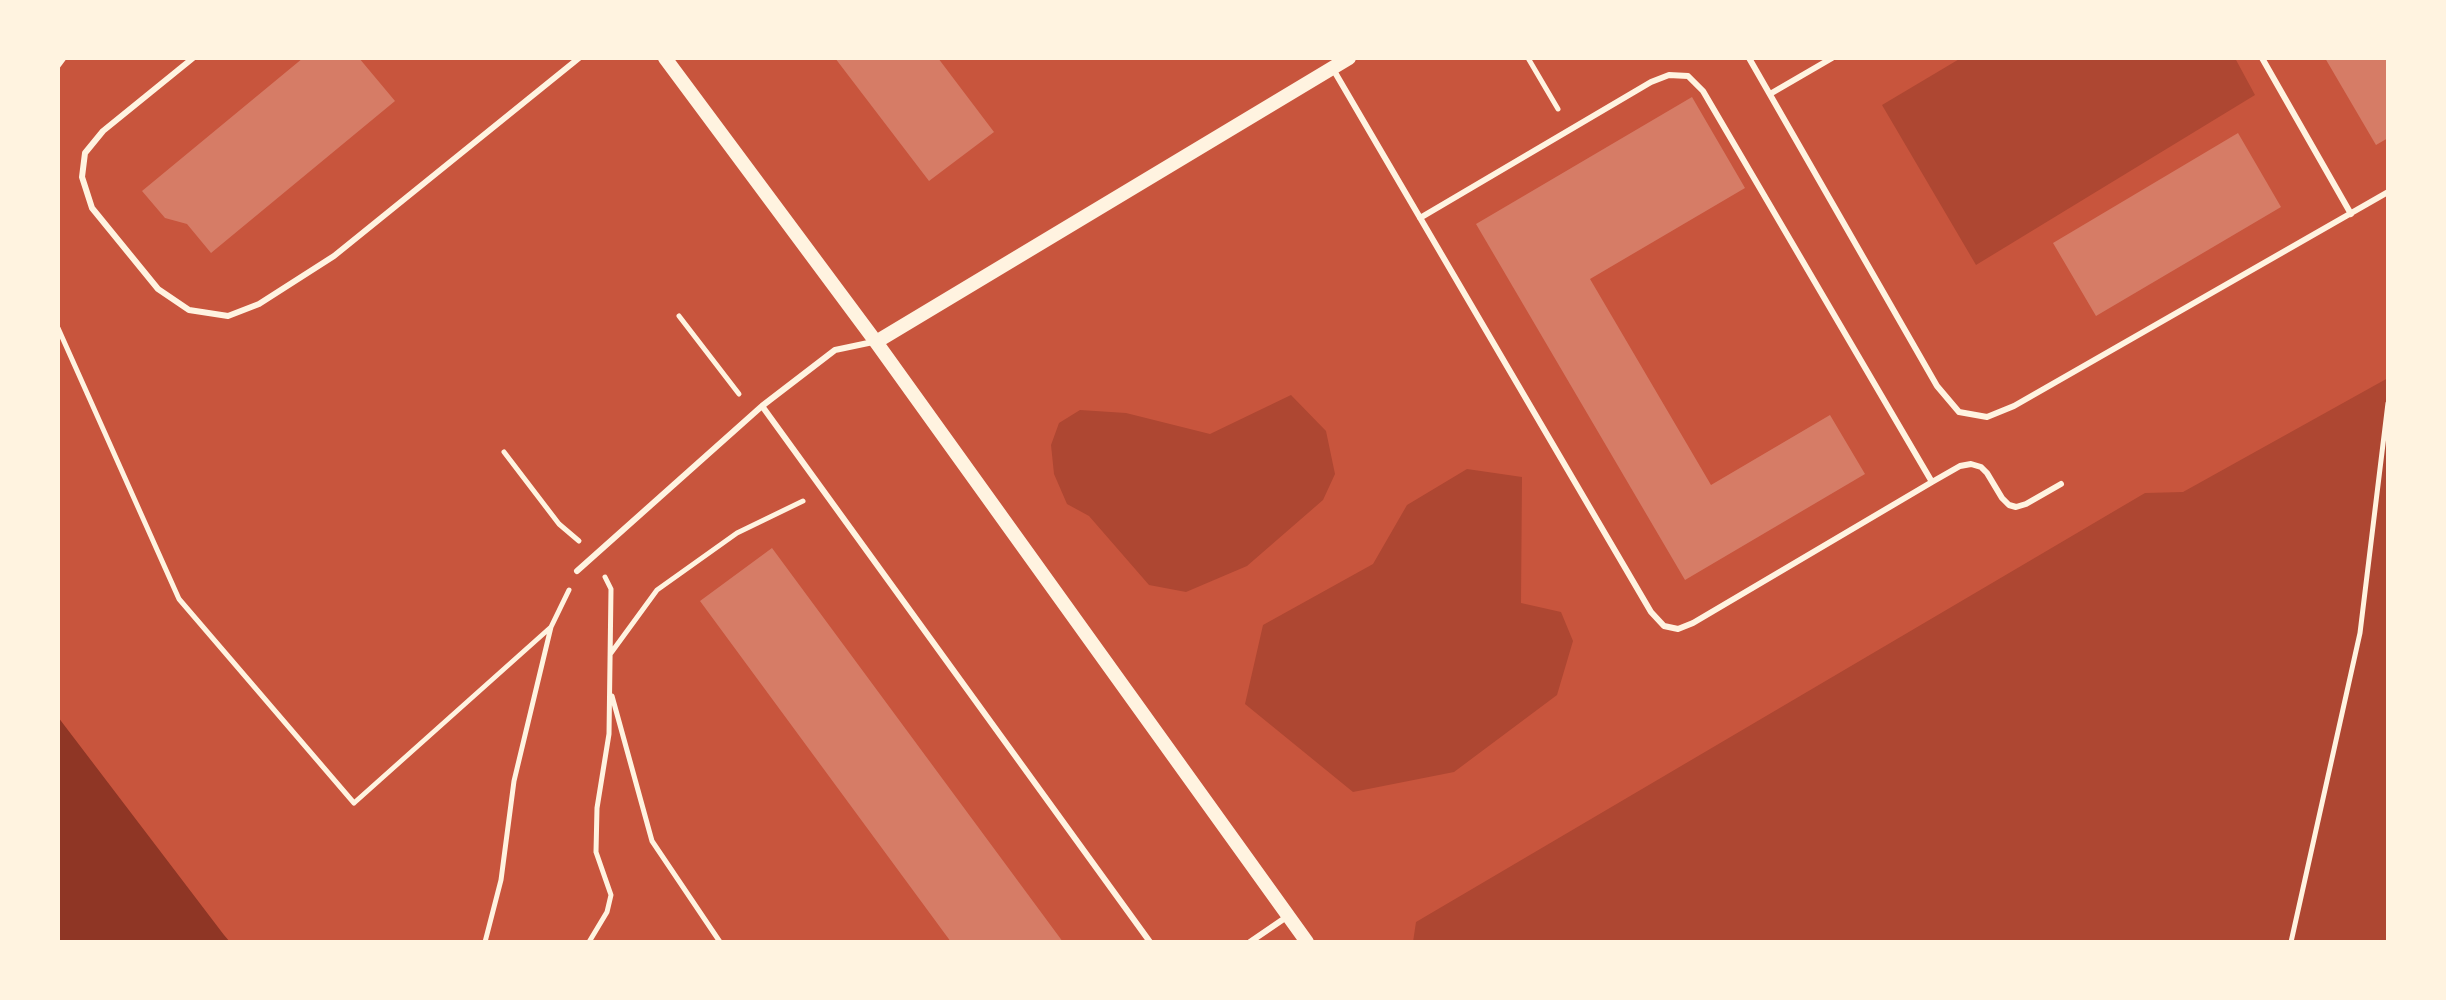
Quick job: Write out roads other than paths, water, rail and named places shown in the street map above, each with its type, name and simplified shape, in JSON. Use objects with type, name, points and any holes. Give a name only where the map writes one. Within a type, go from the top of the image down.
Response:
[{"type":"street","points":[[665,58],[876,342],[1307,942]]},
{"type":"street","points":[[876,342],[1349,58]]},
{"type":"lane","points":[[193,58],[103,131],[85,153],[82,177],[92,208],[158,289],[189,310],[228,316],[259,304],[334,256],[579,58]]},
{"type":"lane","points":[[1749,58],[1937,386],[1959,412],[1987,417],[2014,406],[2388,192]]},
{"type":"lane","points":[[1770,94],[1832,58]]},
{"type":"lane","points":[[2262,58],[2351,214]]},
{"type":"lane","points":[[1332,68],[1651,612],[1664,626],[1678,629],[1693,623],[1960,466],[1971,464],[1981,467],[2002,498],[2016,507],[2061,484]]},
{"type":"lane","points":[[1420,218],[1651,82],[1669,75],[1688,76],[1703,91],[1932,482]]},
{"type":"lane","points":[[577,571],[762,406],[835,350],[876,342]]},
{"type":"lane","points":[[762,406],[1150,942]]},
{"type":"lane","points":[[1250,942],[1288,916]]}]
